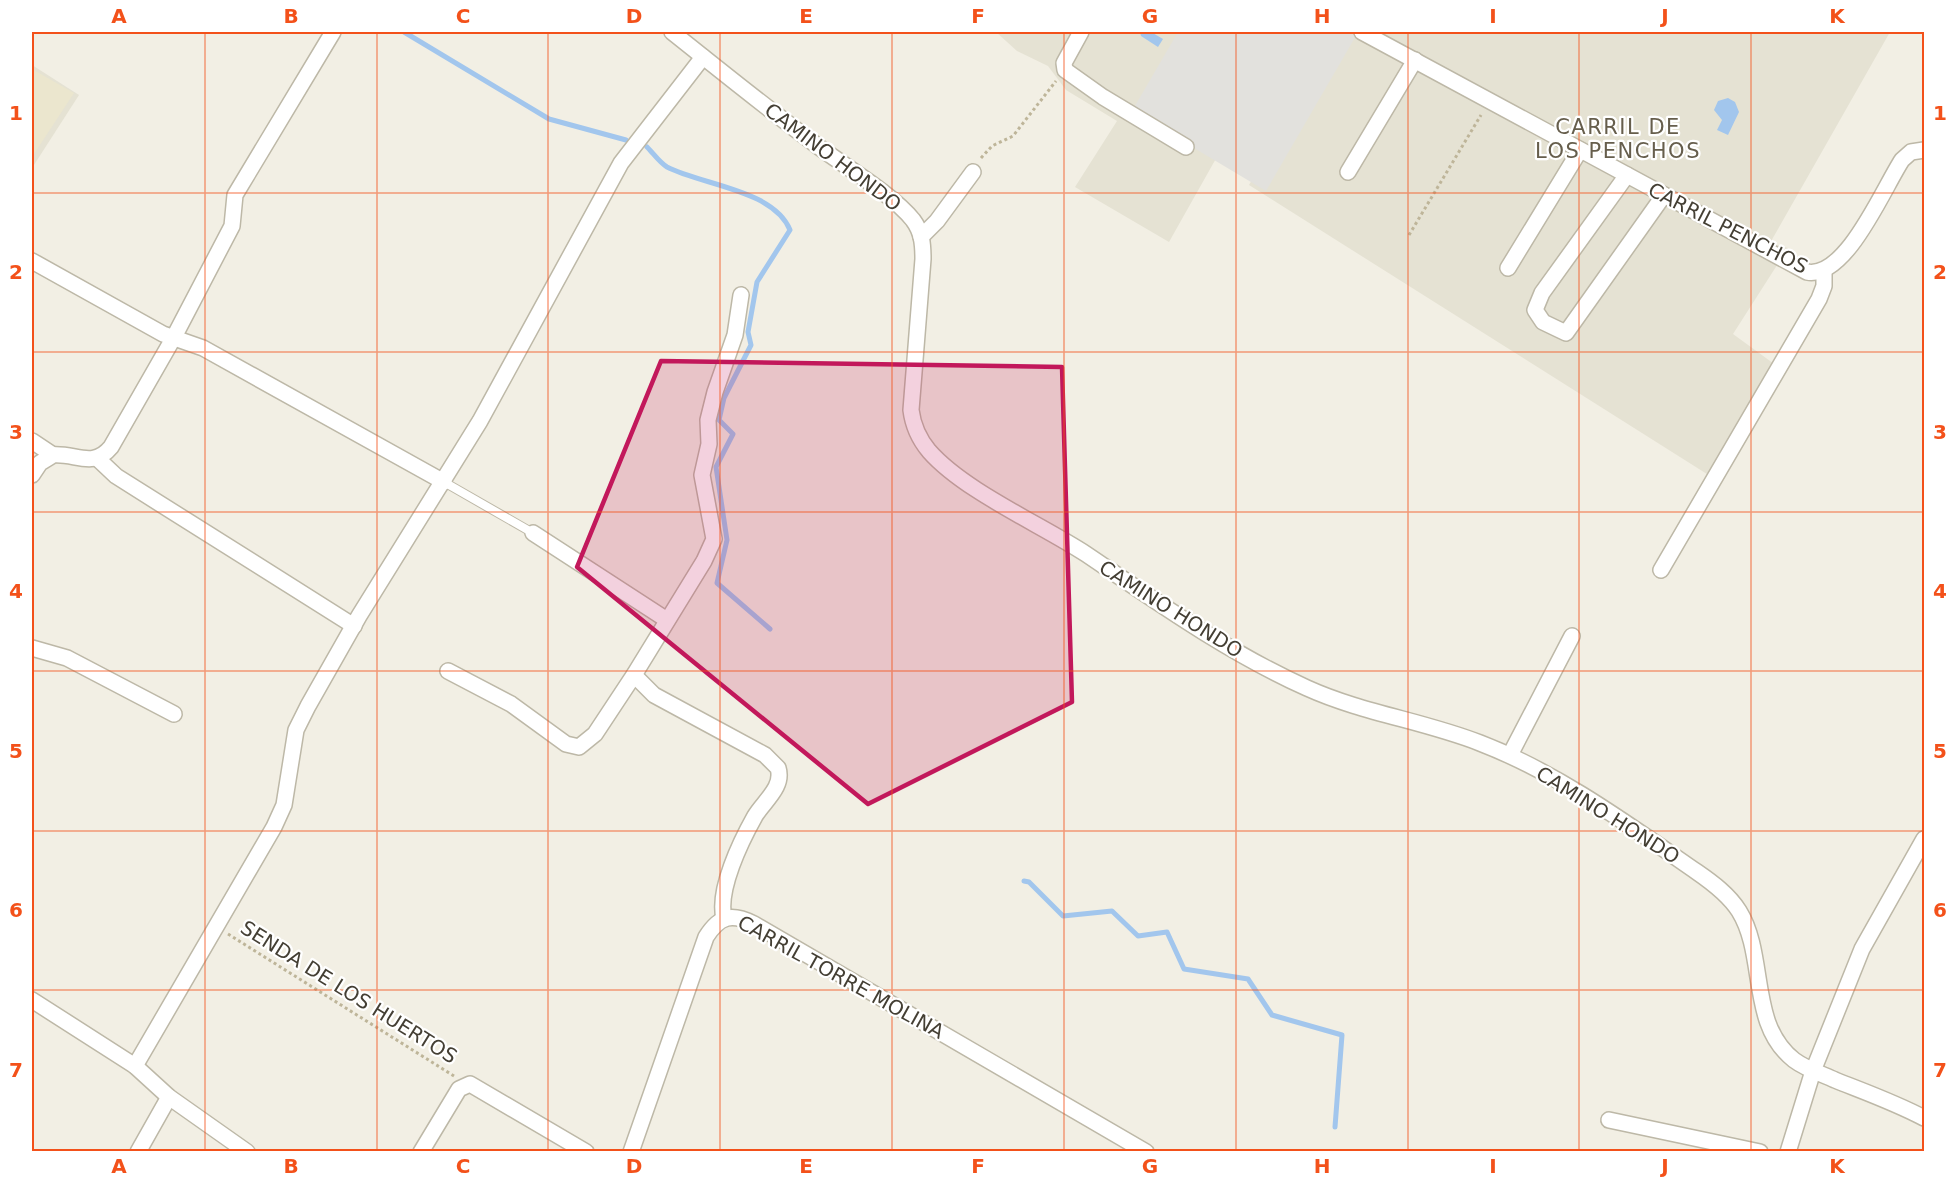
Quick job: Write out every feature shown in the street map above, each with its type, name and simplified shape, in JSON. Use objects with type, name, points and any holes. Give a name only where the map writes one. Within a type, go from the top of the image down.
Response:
[{"type":"street","points":[[32,441],[53,455],[90,460],[105,455],[174,338],[231,226],[235,195],[333,32]]},
{"type":"street","name":"CAMINO HONDO","points":[[672,32],[912,219],[921,237],[923,259],[911,410],[916,430],[927,449],[938,460],[958,477],[1063,539],[1237,652],[1339,700],[1450,733],[1509,755],[1567,787],[1723,891],[1739,910],[1750,932],[1761,1003],[1774,1035],[1793,1059],[1813,1071],[1924,1118]]},
{"type":"street","points":[[1081,32],[1064,63],[1065,70],[1103,97],[1186,147]]},
{"type":"street","name":"CARRIL PENCHOS","points":[[1362,32],[1807,272],[1824,271],[1837,262],[1852,245],[1902,160],[1911,152],[1924,150]]},
{"type":"street","points":[[135,1066],[277,820],[284,805],[296,730],[354,626],[444,483],[621,163],[703,57]]},
{"type":"street","points":[[1348,172],[1414,60]]},
{"type":"street","points":[[1508,268],[1580,150]]},
{"type":"street","points":[[921,237],[937,221],[973,172]]},
{"type":"street","points":[[1627,175],[1542,294],[1535,310],[1543,322],[1566,333],[1664,195]]},
{"type":"street","points":[[32,261],[174,338],[203,348],[444,483]]},
{"type":"street","points":[[1661,570],[1819,299],[1824,286],[1824,271]]},
{"type":"street","points":[[448,671],[511,704],[573,747],[584,744],[595,734],[668,620],[714,539],[702,475],[709,444],[708,420],[715,392],[735,335],[741,295]]},
{"type":"street","points":[[32,475],[40,464],[53,455]]},
{"type":"street","points":[[98,459],[124,481],[354,626]]},
{"type":"street","points":[[533,533],[668,620]]},
{"type":"street","points":[[1509,755],[1572,636]]},
{"type":"street","points":[[32,648],[76,662],[174,714]]},
{"type":"street","points":[[634,675],[654,695],[765,755],[778,768],[778,783],[757,813],[742,842],[722,898],[724,918]]},
{"type":"street","points":[[1788,1152],[1813,1071],[1862,949],[1924,839]]},
{"type":"street","name":"CARRIL TORRE MOLINA","points":[[631,1152],[706,937],[716,923],[734,916],[754,924],[1146,1152]]},
{"type":"street","points":[[32,1000],[135,1066],[169,1097],[247,1152]]},
{"type":"street","points":[[421,1152],[453,1097],[464,1084],[470,1084],[482,1090],[586,1152]]},
{"type":"street","points":[[138,1152],[169,1097]]},
{"type":"street","points":[[1609,1120],[1760,1152]]},
{"type":"lane","points":[[444,483],[533,533]]},
{"type":"path","points":[[973,172],[992,146],[1013,136],[1065,70]]},
{"type":"path","points":[[1409,235],[1489,101]]},
{"type":"path","name":"SENDA DE LOS HUERTOS","points":[[216,927],[447,1070],[464,1084]]},
{"type":"highlighted area","points":[[661,361],[1062,367],[1072,702],[868,804],[577,567]]},
{"type":"shaded area","points":[[996,32],[1186,32],[1218,155],[1169,242],[1075,187],[1117,121],[1066,90],[1048,66],[1017,51]]},
{"type":"shaded area","points":[[1178,32],[1353,32],[1357,34],[1266,191],[1132,111]]},
{"type":"shaded area","points":[[1335,32],[1890,32],[1770,243],[1788,248],[1733,334],[1785,372],[1718,481],[1249,185],[1338,34]]},
{"type":"shaded area","points":[[32,65],[79,95],[32,168]]},
{"type":"shaded area","points":[[32,69],[74,93],[32,157]]},
{"type":"water","points":[[1140,32],[1151,32],[1163,39],[1158,47],[1141,36]]},
{"type":"water","points":[[1728,98],[1735,102],[1739,112],[1728,135],[1717,130],[1722,120],[1714,110],[1718,101]]},
{"type":"waterway","points":[[404,32],[549,119],[626,140]]},
{"type":"waterway","points":[[647,147],[667,167],[736,190],[769,206],[782,217],[790,230],[757,282],[748,332],[751,345],[724,398],[719,420],[733,434],[716,467],[727,540],[717,583],[770,629]]},
{"type":"waterway","points":[[1024,881],[1029,882],[1063,916],[1112,911],[1138,936],[1167,932],[1184,969],[1248,979],[1272,1015],[1342,1035],[1335,1127]]},
{"type":"district","name":"CARRIL DE LOS PENCHOS","points":[[1618,139]]}]
